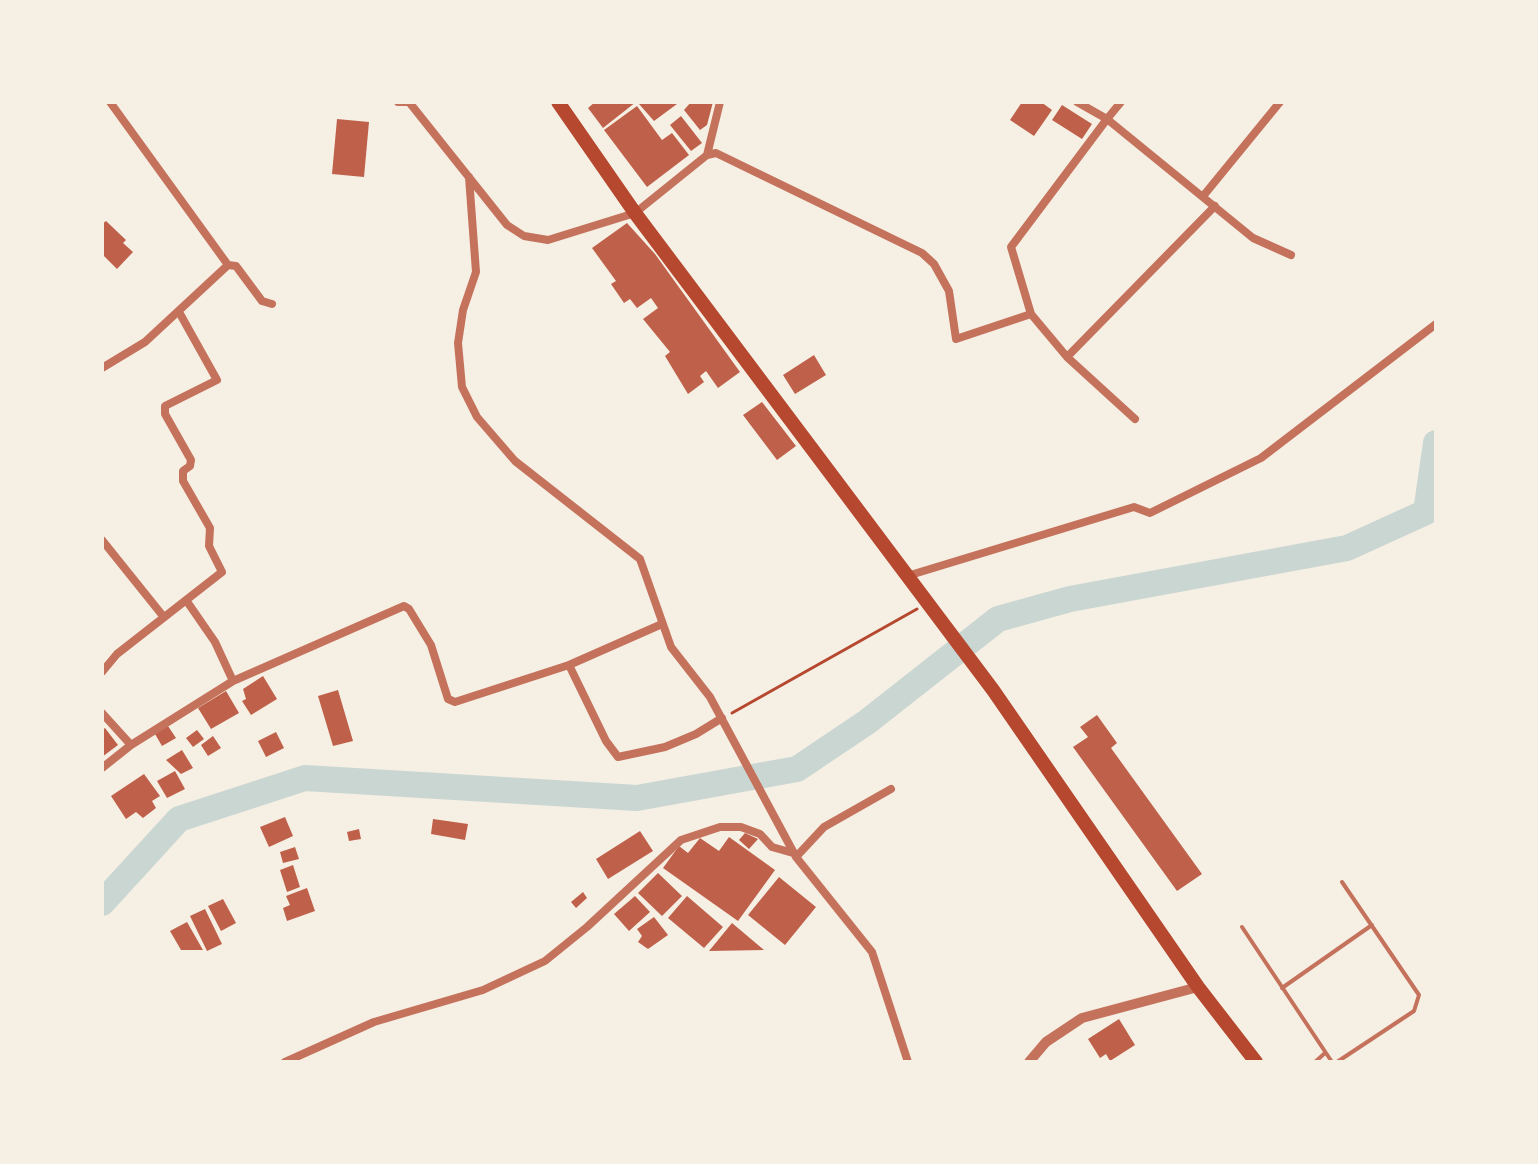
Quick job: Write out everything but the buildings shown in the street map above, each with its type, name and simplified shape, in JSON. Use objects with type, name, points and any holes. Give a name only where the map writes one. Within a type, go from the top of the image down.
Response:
[{"type":"main road","points":[[558,102],[635,213],[993,690],[1198,987],[1256,1062]]},
{"type":"street","points":[[110,102],[228,265],[236,266],[262,301],[272,304]]},
{"type":"street","points":[[398,102],[409,102],[507,225],[524,236],[548,240],[564,237],[635,213],[707,155],[716,153],[922,253],[934,264],[949,291],[956,339],[1031,314]]},
{"type":"street","points":[[707,155],[720,102]]},
{"type":"street","points":[[1077,102],[1107,119],[1253,238],[1291,255]]},
{"type":"street","points":[[1121,102],[1011,247],[1031,314],[1067,357],[1135,419]]},
{"type":"street","points":[[1204,195],[1280,102]]},
{"type":"street","points":[[469,177],[477,260],[458,343],[462,387],[477,417],[515,461],[640,559],[671,647],[710,697],[795,855],[872,952],[908,1062]]},
{"type":"street","points":[[1067,357],[1215,206]]},
{"type":"street","points":[[102,368],[145,342],[228,265]]},
{"type":"street","points":[[102,672],[117,654],[222,572],[209,546],[210,528],[183,481],[183,471],[190,466],[191,460],[165,414],[165,406],[217,380],[179,312]]},
{"type":"street","points":[[907,576],[1134,507],[1150,513],[1261,458],[1436,324]]},
{"type":"street","points":[[104,546],[163,616]]},
{"type":"street","points":[[186,600],[215,642],[233,681]]},
{"type":"street","points":[[102,768],[131,745],[233,681],[404,606],[409,609],[431,645],[448,699],[455,702],[569,665],[662,624]]},
{"type":"street","points":[[569,665],[606,741],[618,757],[665,747],[696,734],[722,718]]},
{"type":"street","points":[[102,713],[131,745]]},
{"type":"street","points":[[795,855],[824,827],[891,789]]},
{"type":"street","points":[[285,1062],[374,1022],[483,990],[545,961],[681,840],[720,827],[741,827],[760,834],[772,847],[795,855]]},
{"type":"street","points":[[1033,1061],[1046,1042],[1082,1018],[1198,987]]},
{"type":"lane","points":[[1242,927],[1325,1053],[1335,1062],[1414,1011],[1419,1001],[1419,995],[1342,882]]},
{"type":"lane","points":[[1282,988],[1372,925]]},
{"type":"lane","points":[[1315,1062],[1325,1053]]},
{"type":"path","points":[[722,718],[931,608]]},
{"type":"waterway","points":[[102,903],[179,819],[305,778],[637,798],[797,769],[867,722],[998,619],[1070,599],[1347,548],[1426,512],[1436,443]]}]
